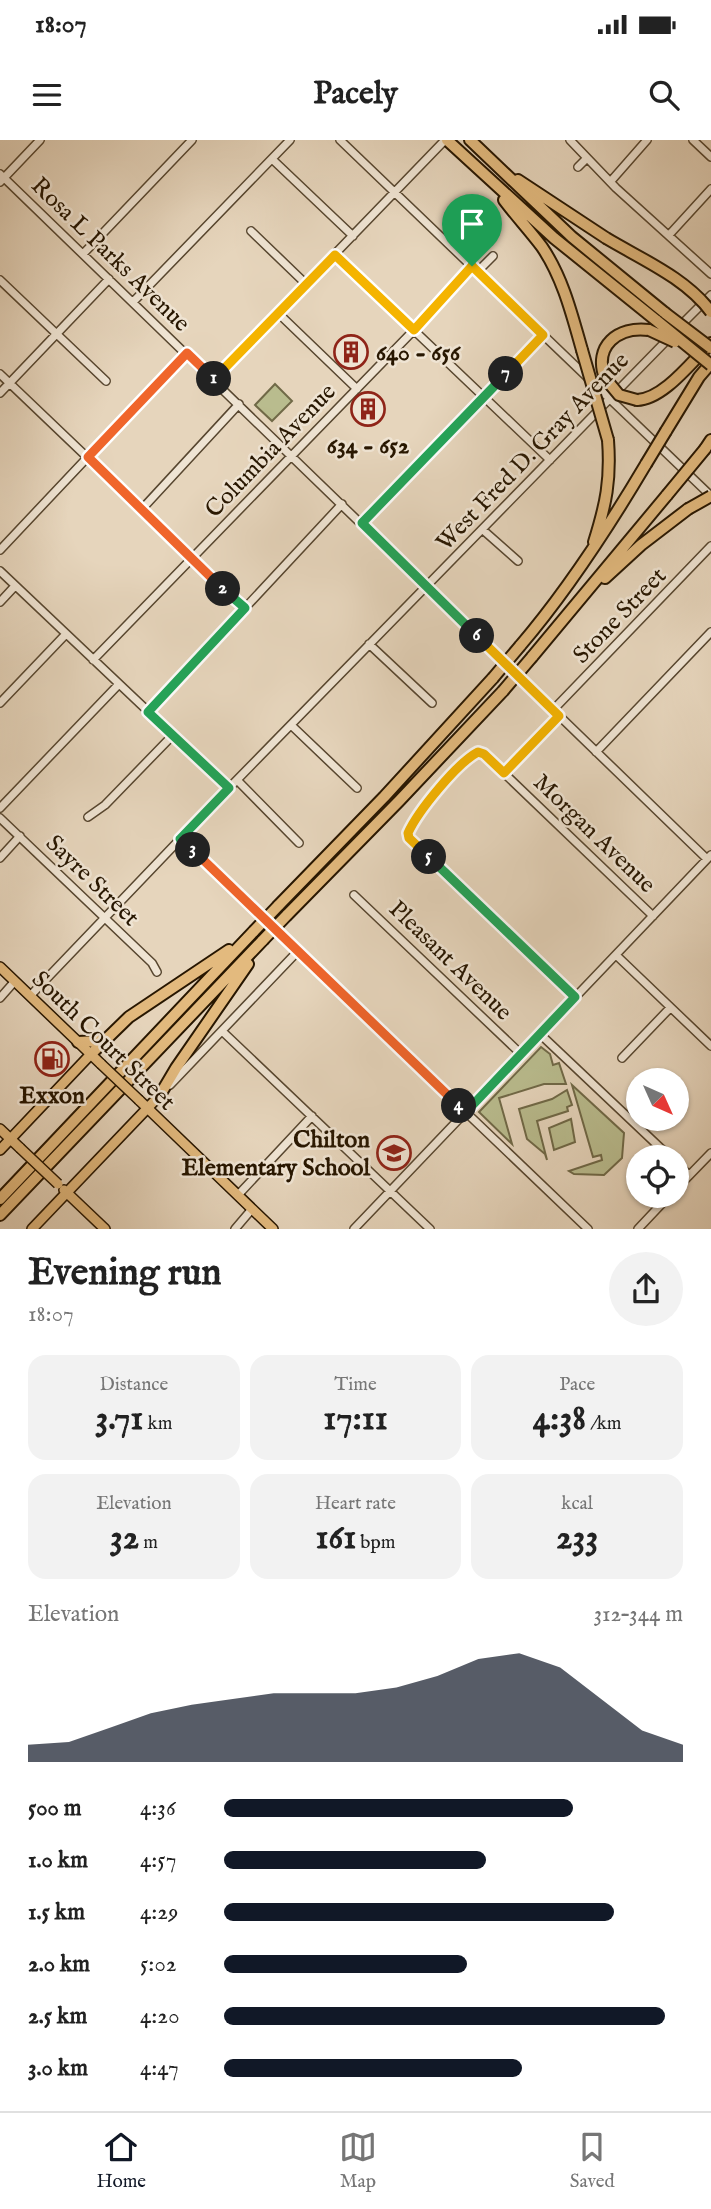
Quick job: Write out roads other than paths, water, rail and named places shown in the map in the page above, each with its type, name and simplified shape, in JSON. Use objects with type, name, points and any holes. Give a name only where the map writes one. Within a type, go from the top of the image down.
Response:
[{"type":"highway","points":[[446,140],[554,238],[661,317],[711,348]]},
{"type":"highway","points":[[0,1199],[384,797],[493,678],[589,554],[686,399],[711,364],[472,142]]},
{"type":"highway","points":[[493,162],[606,238],[682,284],[711,312]]},
{"type":"highway","points":[[486,175],[550,261],[569,304],[608,440],[608,492],[589,554]]},
{"type":"highway","points":[[694,351],[649,330],[626,331],[610,342],[602,359],[605,378],[615,392],[624,397],[646,399],[658,394],[711,343]]},
{"type":"highway","points":[[686,399],[711,375]]},
{"type":"highway","points":[[0,1215],[287,915],[408,793],[503,691],[709,444]]},
{"type":"highway","points":[[572,609],[641,545],[688,509],[711,496]]},
{"type":"highway","points":[[91,1054],[129,1017],[209,965],[254,931]]},
{"type":"highway","points":[[160,1095],[263,940]]},
{"type":"highway","points":[[78,1042],[98,1041],[106,1037]]},
{"type":"main road","name":"South Court Street","points":[[0,967],[273,1229]]},
{"type":"main road","points":[[0,1150],[91,1054]]},
{"type":"main road","points":[[32,1229],[160,1095]]},
{"type":"main road","points":[[0,1129],[105,1229]]},
{"type":"street","points":[[1,178],[40,140]]},
{"type":"street","points":[[83,254],[192,140]]},
{"type":"street","points":[[133,302],[290,140]]},
{"type":"street","points":[[340,140],[475,269],[532,317],[543,335],[711,496]]},
{"type":"street","points":[[214,379],[446,140]]},
{"type":"street","points":[[570,140],[711,274]]},
{"type":"street","points":[[611,181],[647,140]]},
{"type":"street","points":[[693,140],[711,157]]},
{"type":"street","points":[[578,167],[587,158]]},
{"type":"street","points":[[272,159],[353,236]]},
{"type":"street","name":"Rosa L Parks Avenue","points":[[1,178],[187,353],[596,752],[709,857]]},
{"type":"street","points":[[668,235],[711,189]]},
{"type":"street","points":[[251,231],[306,284]]},
{"type":"street","points":[[335,255],[550,460]]},
{"type":"street","name":"Columbia Avenue","points":[[93,660],[414,330],[475,269],[493,256]]},
{"type":"street","points":[[0,393],[109,279]]},
{"type":"street","points":[[0,280],[106,381]]},
{"type":"street","name":"West Fred D. Gray Avenue","points":[[30,996],[290,725],[711,295]]},
{"type":"street","points":[[278,313],[357,389]]},
{"type":"street","points":[[362,523],[543,335]]},
{"type":"street","points":[[0,550],[187,353]]},
{"type":"street","points":[[0,374],[245,608]]},
{"type":"street","points":[[142,509],[239,404]]},
{"type":"street","points":[[148,712],[342,504]]},
{"type":"street","points":[[483,530],[518,561]]},
{"type":"street","name":"Stone Street","points":[[504,773],[711,546]]},
{"type":"street","points":[[0,571],[229,788]]},
{"type":"street","points":[[0,602],[15,586]]},
{"type":"street","points":[[596,752],[711,632]]},
{"type":"street","points":[[0,703],[65,634]]},
{"type":"street","points":[[369,644],[432,702]]},
{"type":"street","points":[[0,808],[119,684]]},
{"type":"street","points":[[290,725],[356,788]]},
{"type":"street","points":[[88,817],[105,806],[173,735]]},
{"type":"street","name":"Morgan Avenue","points":[[575,997],[408,835],[409,829],[430,798],[473,755],[478,752],[484,754],[653,916]]},
{"type":"street","points":[[237,780],[299,844]]},
{"type":"street","name":"Sayre Street","points":[[0,818],[152,963],[157,972]]},
{"type":"street","points":[[0,858],[20,836]]},
{"type":"street","points":[[180,839],[588,1229]]},
{"type":"street","points":[[354,1229],[709,857]]},
{"type":"street","name":"Pleasant Avenue","points":[[354,895],[521,1054]]},
{"type":"street","points":[[160,1095],[298,951]]},
{"type":"street","points":[[616,955],[711,1046]]},
{"type":"street","points":[[0,998],[15,981]]},
{"type":"street","points":[[622,1058],[670,1008]]},
{"type":"street","points":[[222,1031],[430,1229]]},
{"type":"street","points":[[540,1034],[657,1145]]},
{"type":"street","points":[[238,1195],[312,1116]]},
{"type":"street","points":[[689,1175],[708,1161],[711,1153]]},
{"type":"street","points":[[638,1229],[658,1208]]},
{"type":"street","points":[[235,1229],[253,1209]]},
{"type":"place","name":"640 - 656","points":[[351,352]]},
{"type":"place","name":"634 - 652","points":[[368,409]]},
{"type":"place","name":"Exxon","points":[[52,1059]]},
{"type":"place","name":"Chilton Elementary School","points":[[394,1153]]}]
